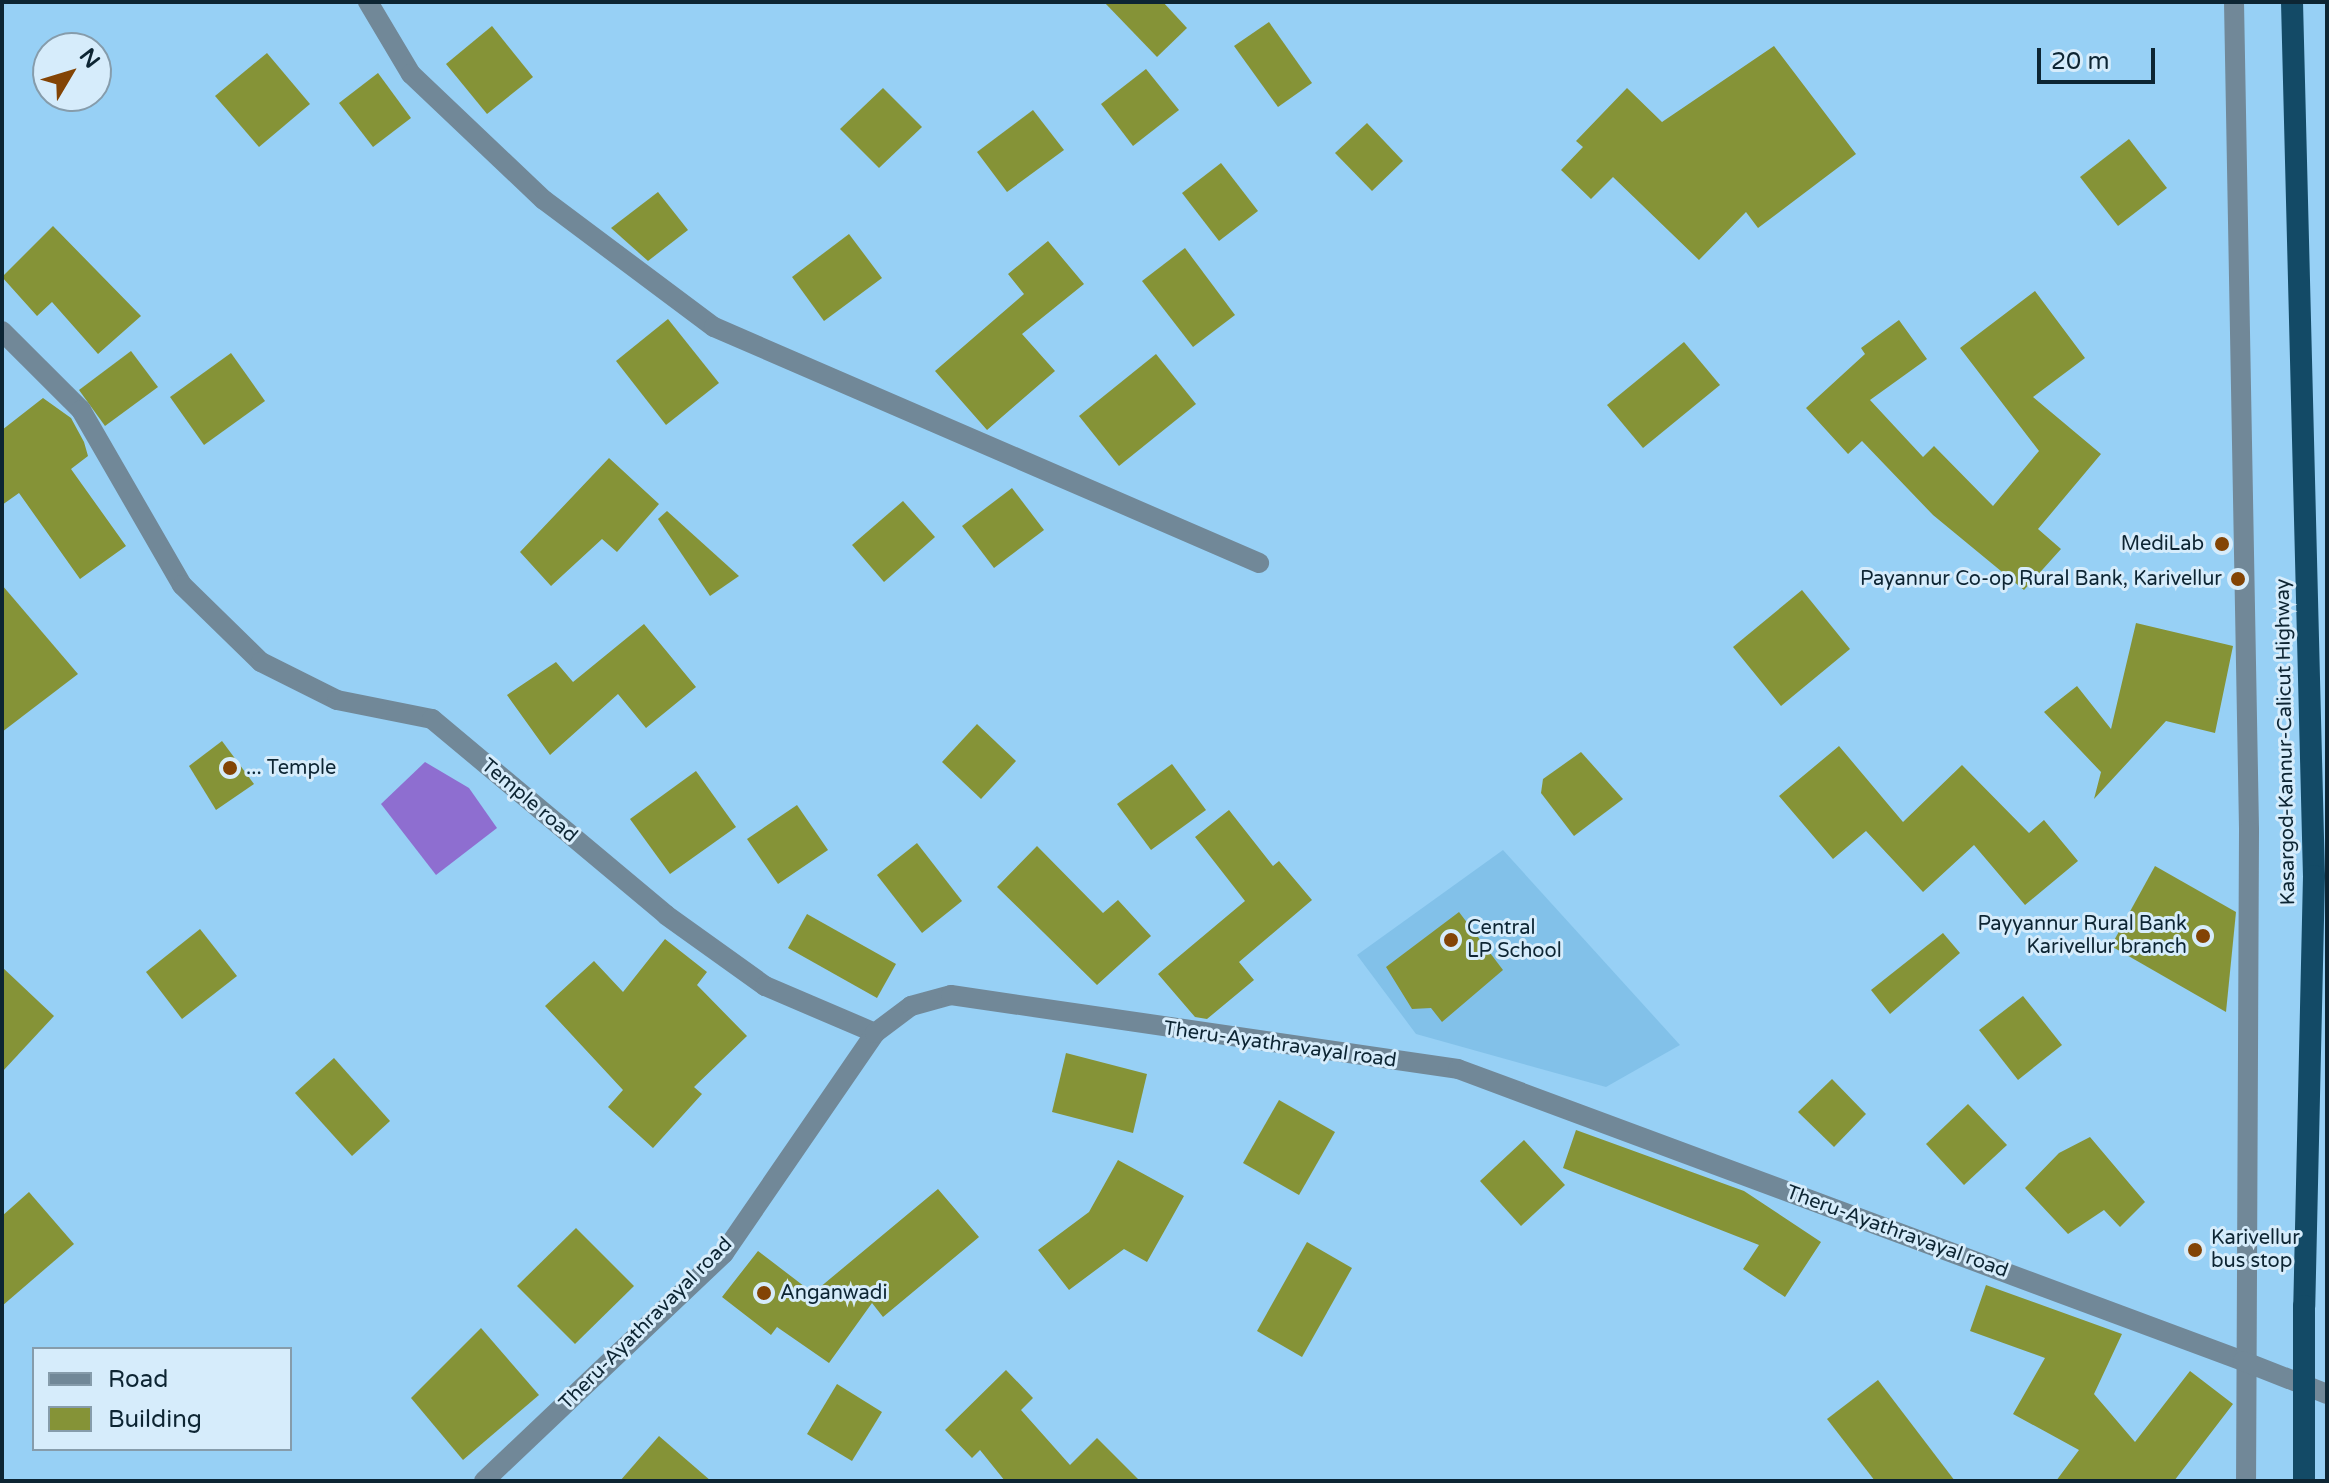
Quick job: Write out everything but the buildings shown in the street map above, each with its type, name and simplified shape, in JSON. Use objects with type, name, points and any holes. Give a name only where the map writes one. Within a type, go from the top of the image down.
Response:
[{"type":"highway","name":"Kasargod-Kannur-Calicut Highway","points":[[2292,2],[2314,876],[2304,1306],[2304,1481]]},
{"type":"street","points":[[368,2],[411,74],[544,200],[714,327],[1259,563]]},
{"type":"street","points":[[2234,2],[2249,831],[2243,1361],[2246,1481]]},
{"type":"street","name":"Temple road","points":[[2,331],[81,410],[182,585],[261,662],[337,700],[432,719],[666,915],[765,986],[875,1033]]},
{"type":"street","name":"Theru-Ayathravayal road","points":[[484,1481],[724,1253],[875,1033],[911,1006],[951,995],[1458,1069],[2327,1394]]},
{"type":"shaded area","points":[[425,762],[469,788],[497,828],[436,875],[381,804]]},
{"type":"shaded area","points":[[1503,850],[1680,1045],[1606,1087],[1416,1034],[1357,955]]},
{"type":"place","name":"MediLab","points":[[2222,544]]},
{"type":"place","name":"Payannur Co-op Rural Bank, Karivellur","points":[[2238,579]]},
{"type":"place","name":"... Temple","points":[[230,768]]},
{"type":"place","name":"Payyannur Rural Bank Karivellur branch","points":[[2203,936]]},
{"type":"place","name":"Central LP School","points":[[1451,940]]},
{"type":"place","name":"Karivellur bus stop","points":[[2195,1250]]},
{"type":"place","name":"Anganwadi","points":[[764,1293]]}]
